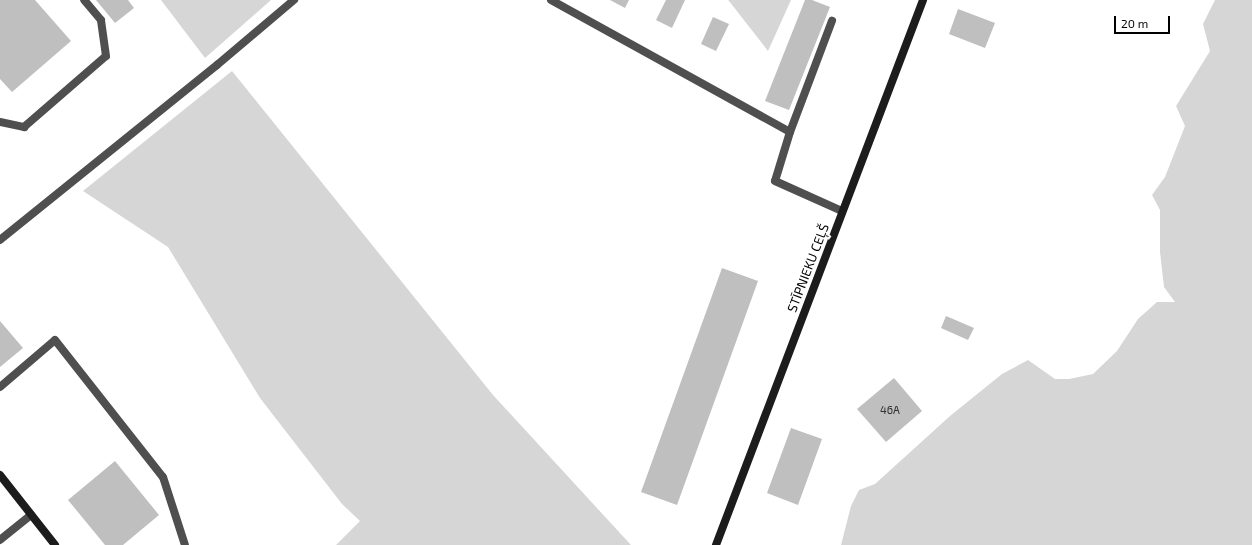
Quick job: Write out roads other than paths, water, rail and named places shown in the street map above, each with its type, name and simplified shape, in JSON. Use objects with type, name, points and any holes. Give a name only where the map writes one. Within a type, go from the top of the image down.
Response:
[{"type":"main road","name":"STĪPNIEKU CEĻŠ","points":[[716,545],[842,211],[924,0]]},
{"type":"main road","points":[[0,475],[55,545]]},
{"type":"street","points":[[0,122],[24,127],[106,56],[101,20],[84,0]]},
{"type":"street","points":[[0,240],[217,65],[294,0]]},
{"type":"street","points":[[551,0],[790,132]]},
{"type":"street","points":[[832,21],[790,132],[775,181],[842,211]]},
{"type":"street","points":[[0,387],[55,340],[163,477],[185,545]]},
{"type":"street","points":[[0,540],[31,516]]}]
